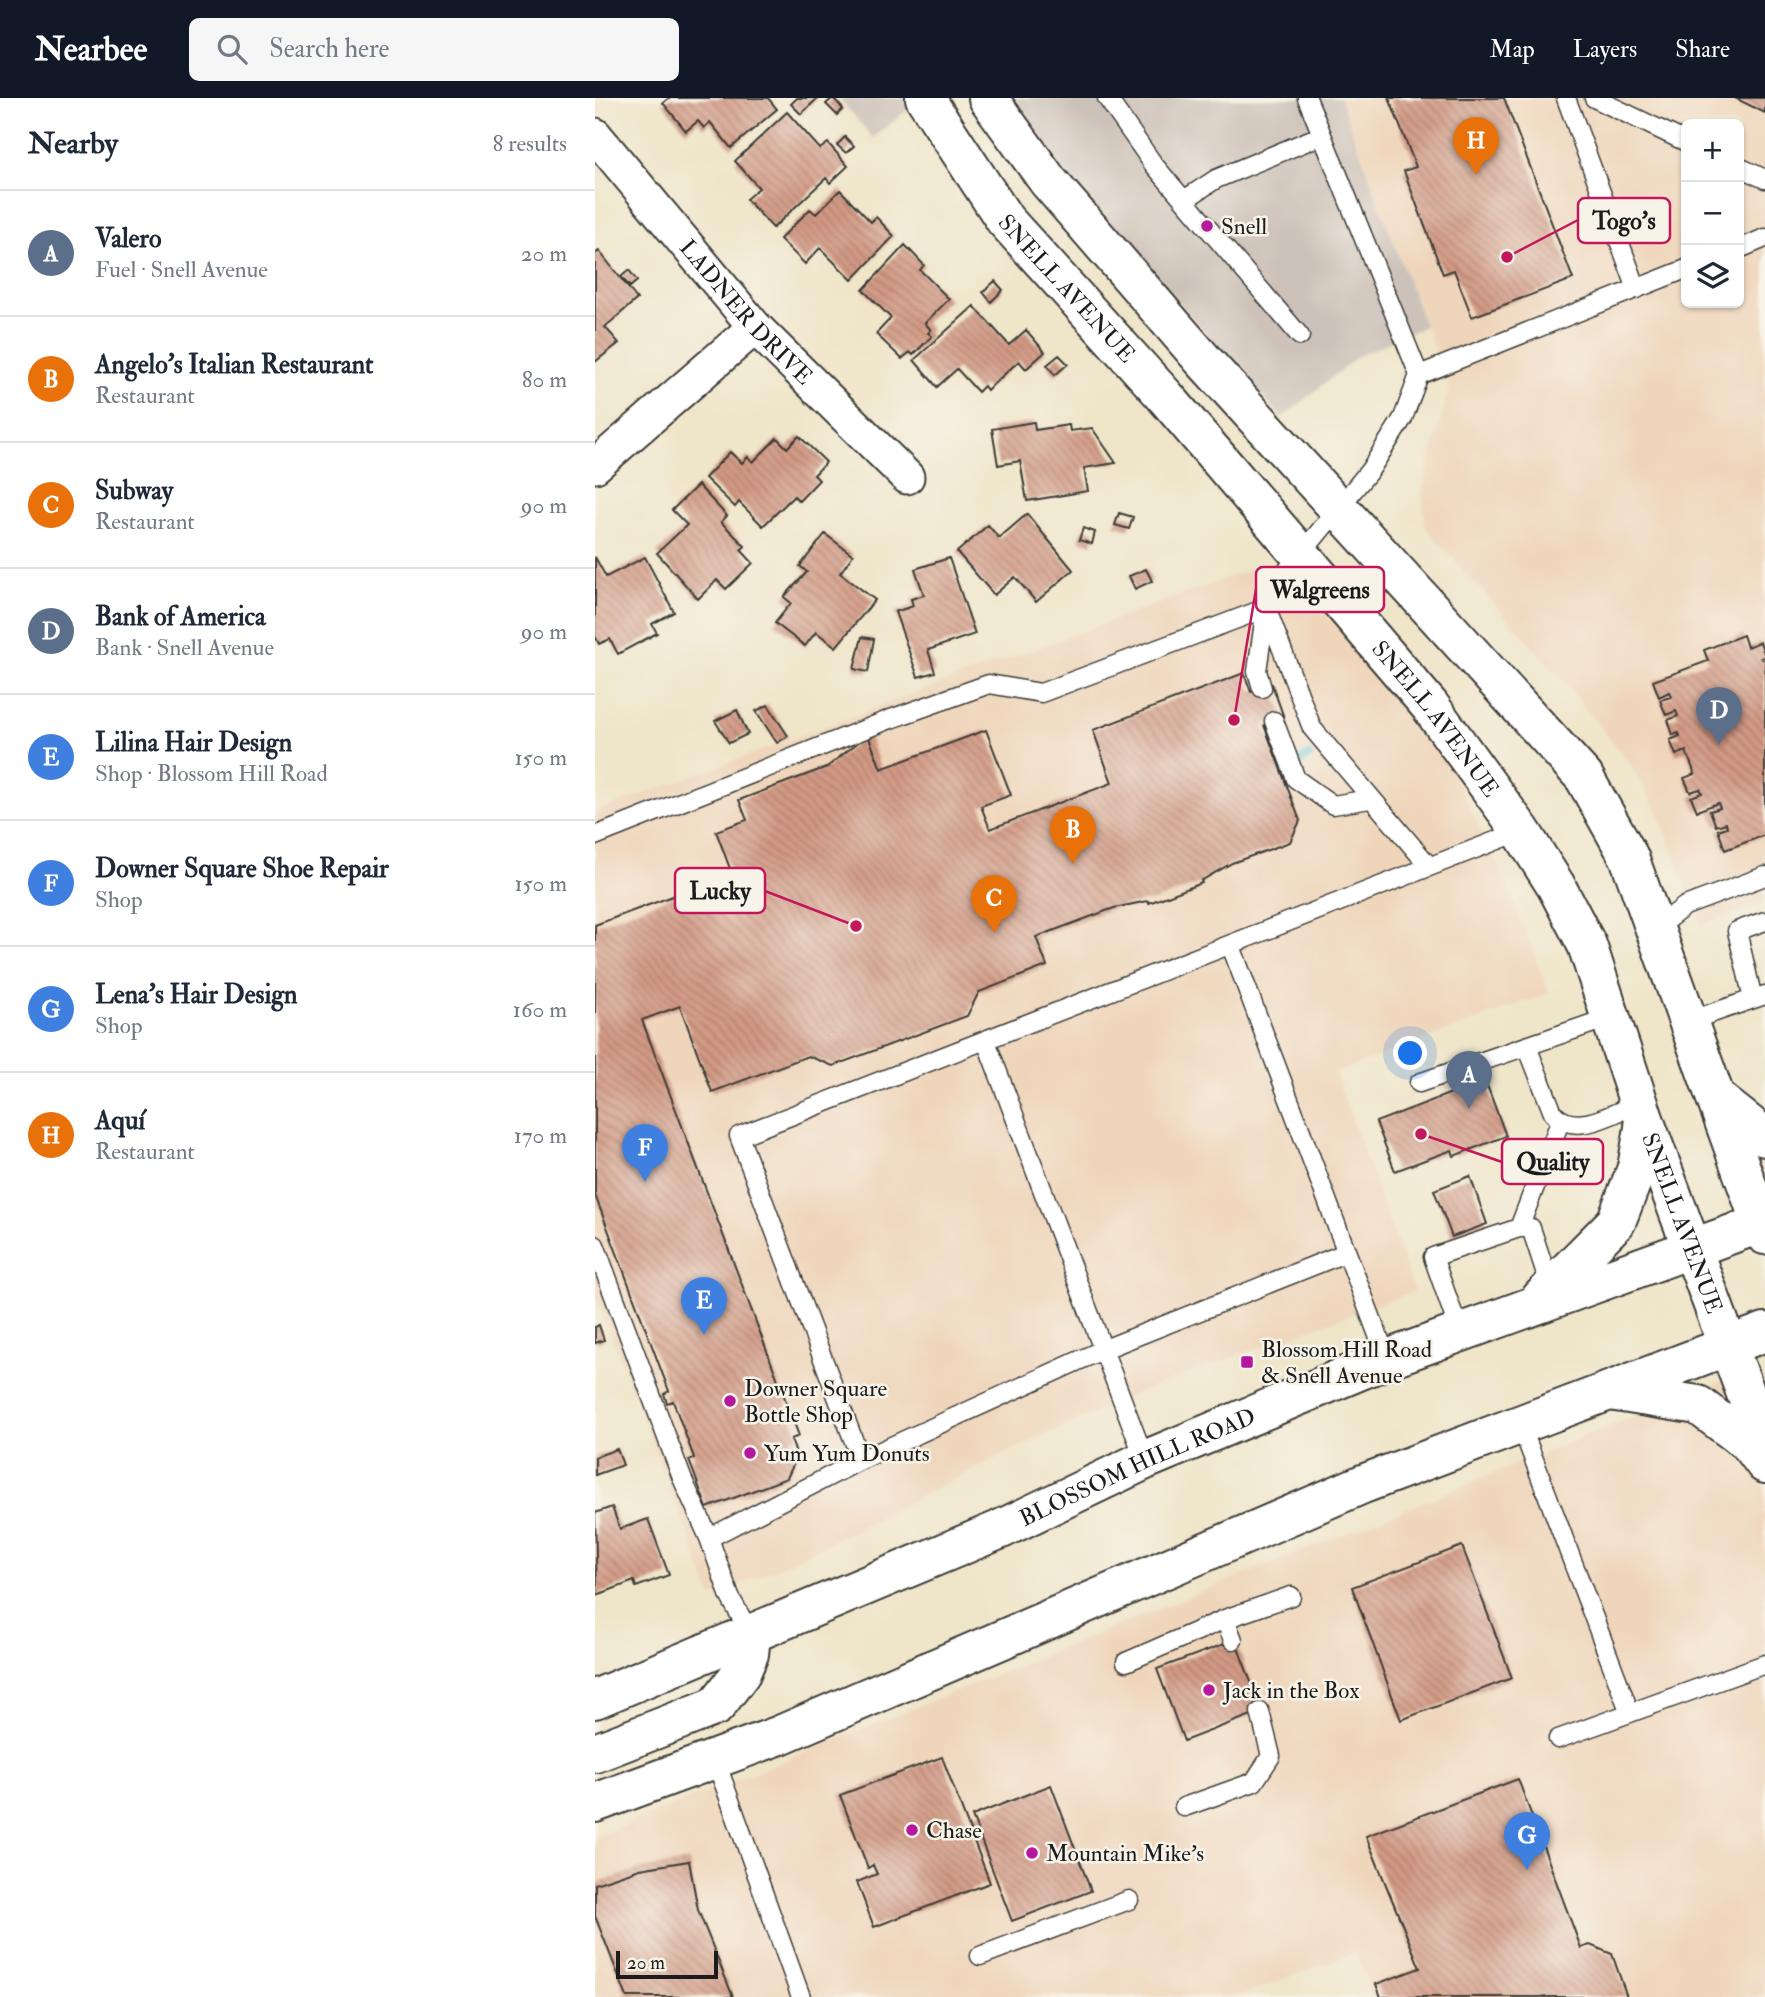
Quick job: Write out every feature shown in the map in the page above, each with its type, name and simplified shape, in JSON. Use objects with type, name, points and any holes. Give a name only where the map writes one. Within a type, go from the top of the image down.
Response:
[{"type":"main road","name":"SNELL AVENUE","points":[[925,98],[1005,220],[1164,395],[1430,706],[1521,831],[1587,945],[1642,1112],[1765,1445]]},
{"type":"main road","points":[[994,106],[1048,181],[1336,509],[1584,777],[1629,857],[1764,1227]]},
{"type":"main road","points":[[1716,1098],[1765,1137]]},
{"type":"main road","points":[[1541,1298],[1616,1222],[1637,1168],[1642,1112]]},
{"type":"main road","name":"BLOSSOM HILL ROAD","points":[[595,1699],[999,1530],[1145,1460],[1387,1359],[1460,1333],[1541,1298],[1764,1227]]},
{"type":"main road","points":[[595,1803],[781,1735],[1264,1524],[1604,1390],[1765,1332]]},
{"type":"main road","points":[[1604,1390],[1698,1405],[1750,1444],[1765,1464]]},
{"type":"main road","points":[[595,1753],[716,1706],[741,1673],[749,1654],[751,1635]]},
{"type":"street","name":"LADNER DRIVE","points":[[595,135],[755,327],[907,477]]},
{"type":"street","points":[[595,466],[755,327]]},
{"type":"lane","points":[[1107,98],[1154,165],[1300,336]]},
{"type":"lane","points":[[1262,688],[1257,671],[1266,608],[1277,583],[1370,470],[1403,418],[1419,375],[1307,98]]},
{"type":"lane","points":[[1566,98],[1637,289]]},
{"type":"lane","points":[[1594,98],[1681,140]]},
{"type":"lane","points":[[1184,201],[1216,179],[1322,135]]},
{"type":"lane","points":[[1744,169],[1765,179]]},
{"type":"lane","points":[[1744,246],[1765,238]]},
{"type":"lane","points":[[1419,375],[1681,271]]},
{"type":"lane","points":[[1266,608],[1313,728],[1429,866]]},
{"type":"lane","points":[[595,836],[888,720],[989,684],[1041,693],[1266,608]]},
{"type":"lane","points":[[1274,721],[1296,779],[1333,805],[1370,799]]},
{"type":"lane","points":[[861,1460],[739,1136],[1521,831]]},
{"type":"lane","points":[[1656,928],[1685,906],[1765,876]]},
{"type":"lane","points":[[1689,1021],[1759,997],[1737,932],[1765,921]]},
{"type":"lane","points":[[1231,946],[1387,1359]]},
{"type":"lane","points":[[1419,1083],[1611,1017]]},
{"type":"lane","points":[[986,1041],[1145,1460]]},
{"type":"lane","points":[[1527,1046],[1553,1113],[1560,1122],[1572,1127],[1642,1112]]},
{"type":"lane","points":[[1519,1228],[1560,1122]]},
{"type":"lane","points":[[1460,1333],[1433,1257],[1519,1228],[1531,1228],[1541,1298]]},
{"type":"lane","points":[[595,1245],[682,1478],[709,1538],[730,1597],[751,1635]]},
{"type":"lane","points":[[709,1538],[861,1460],[1102,1350],[1345,1253]]},
{"type":"lane","points":[[1520,1423],[1630,1713]]},
{"type":"lane","points":[[1126,1662],[1225,1619],[1291,1596]]},
{"type":"lane","points":[[1225,1619],[1233,1640]]},
{"type":"lane","points":[[1558,1739],[1765,1664]]},
{"type":"lane","points":[[1184,1807],[1254,1782],[1271,1756],[1260,1712]]},
{"type":"lane","points":[[715,1759],[801,1997]]},
{"type":"lane","points":[[980,1956],[1129,1900]]},
{"type":"shaded area","points":[[839,98],[922,98],[873,138]]},
{"type":"shaded area","name":"Snell","points":[[1015,98],[1340,98],[1425,326],[1358,356],[1282,418],[1054,163]]},
{"type":"shaded area","points":[[1340,98],[1765,98],[1765,901],[1701,925],[1658,811],[1629,763],[1558,674],[1426,528],[1422,492],[1449,388]]},
{"type":"shaded area","points":[[1262,565],[1334,622],[1451,767],[1509,891],[1549,993],[1335,1073],[1414,1291],[1144,1390],[1008,1452],[786,1564],[712,1597],[595,1293],[595,812]]},
{"type":"shaded area","points":[[1725,1380],[1765,1490],[1765,1997],[1373,1997],[1356,1952],[1237,1997],[595,1997],[595,1837]]},
{"type":"building","points":[[669,98],[768,98],[777,109],[731,148],[710,122],[704,128],[698,121],[686,131],[663,103]]},
{"type":"building","points":[[797,98],[818,98],[801,114],[791,104]]},
{"type":"building","points":[[833,98],[843,109],[837,115],[826,104]]},
{"type":"building","points":[[1389,98],[1504,98],[1573,279],[1472,317],[1454,270],[1443,274],[1404,171],[1416,167]]},
{"type":"building","points":[[1735,98],[1765,98],[1765,113]]},
{"type":"building","points":[[787,112],[820,149],[828,143],[848,166],[830,183],[826,178],[773,228],[746,199],[759,188],[735,161]]},
{"type":"building","points":[[845,137],[854,146],[846,153],[837,145]]},
{"type":"building","points":[[840,190],[871,222],[876,217],[894,236],[852,280],[820,248],[805,264],[780,239],[810,209],[816,214]]},
{"type":"building","points":[[905,245],[924,265],[920,270],[949,299],[925,323],[932,336],[913,355],[910,352],[902,359],[876,334],[891,318],[863,290]]},
{"type":"building","points":[[599,251],[637,299],[605,327],[619,343],[595,362],[595,254]]},
{"type":"building","points":[[629,270],[637,281],[630,287],[621,277]]},
{"type":"building","points":[[995,281],[1003,290],[991,302],[983,292]]},
{"type":"building","points":[[974,306],[1009,345],[1026,330],[1045,352],[1026,369],[1019,361],[987,390],[984,386],[978,392],[957,369],[937,387],[914,360]]},
{"type":"building","points":[[1059,355],[1068,364],[1055,375],[1047,365]]},
{"type":"building","points":[[1034,422],[1035,430],[1069,425],[1070,431],[1092,428],[1116,463],[1084,468],[1088,491],[1027,501],[1020,461],[998,465],[992,429]]},
{"type":"building","points":[[799,436],[826,462],[814,475],[819,480],[799,501],[794,496],[763,526],[739,502],[735,507],[705,478],[730,452],[742,463],[748,457],[753,462],[777,438],[787,448]]},
{"type":"building","points":[[698,485],[727,516],[721,522],[745,546],[741,550],[753,563],[726,589],[717,580],[698,599],[657,553],[687,525],[672,510]]},
{"type":"building","points":[[1119,513],[1133,517],[1129,529],[1115,525]]},
{"type":"building","points":[[1027,514],[1073,570],[1036,602],[1015,577],[994,595],[957,552],[988,525],[999,538]]},
{"type":"building","points":[[1083,528],[1095,532],[1092,544],[1079,540]]},
{"type":"building","points":[[825,534],[853,555],[840,573],[875,600],[836,647],[816,632],[805,646],[775,623],[791,603],[784,597],[807,572],[800,566]]},
{"type":"building","points":[[595,557],[606,577],[645,557],[674,612],[652,624],[657,633],[618,654],[610,639],[599,644],[595,636]]},
{"type":"building","points":[[949,558],[975,634],[928,650],[935,672],[918,677],[895,612],[913,606],[911,599],[924,595],[915,569]]},
{"type":"building","points":[[1146,569],[1152,581],[1135,589],[1129,576]]},
{"type":"building","points":[[1743,635],[1747,647],[1760,642],[1765,656],[1761,658],[1765,660],[1765,835],[1725,850],[1718,830],[1727,827],[1726,823],[1716,826],[1710,811],[1720,808],[1718,803],[1697,811],[1691,797],[1702,793],[1700,789],[1690,792],[1684,778],[1695,774],[1686,751],[1676,755],[1670,740],[1680,736],[1679,733],[1673,735],[1668,720],[1678,716],[1676,711],[1666,715],[1660,700],[1671,697],[1669,692],[1659,697],[1653,681],[1708,661],[1704,650]]},
{"type":"building","points":[[862,637],[874,639],[868,672],[854,669]]},
{"type":"building","points":[[1244,673],[1251,692],[1272,684],[1284,718],[1264,725],[1300,821],[1290,842],[1232,863],[1201,881],[1202,883],[1149,903],[1148,901],[1114,908],[1036,937],[1047,966],[979,992],[967,1016],[833,1066],[808,1056],[712,1092],[680,1006],[642,1020],[799,1436],[791,1439],[797,1457],[787,1478],[707,1508],[689,1460],[694,1458],[673,1401],[667,1403],[664,1394],[669,1391],[595,1195],[595,925],[732,874],[716,831],[747,820],[739,800],[827,767],[868,735],[881,769],[986,730],[1011,795],[981,806],[990,829],[1112,783],[1093,730]]},
{"type":"building","points":[[768,705],[788,736],[777,743],[756,711]]},
{"type":"building","points":[[737,710],[748,734],[729,743],[715,721]]},
{"type":"building","points":[[1485,1080],[1506,1136],[1454,1156],[1452,1150],[1395,1171],[1376,1122]]},
{"type":"building","points":[[1470,1176],[1487,1224],[1452,1237],[1434,1190]]},
{"type":"building","points":[[599,1325],[604,1340],[595,1343],[595,1327]]},
{"type":"building","points":[[617,1449],[623,1465],[595,1475],[595,1457]]},
{"type":"building","points":[[612,1507],[620,1529],[648,1519],[669,1575],[636,1587],[634,1581],[597,1595],[595,1513]]},
{"type":"building","points":[[1462,1546],[1512,1678],[1401,1720],[1352,1587]]},
{"type":"building","name":"Jack in the Box","points":[[1235,1640],[1262,1711],[1184,1741],[1157,1669]]},
{"type":"building","name":"Chase","points":[[942,1757],[990,1883],[874,1927],[857,1882],[877,1874],[873,1865],[868,1868],[840,1795]]},
{"type":"building","points":[[1518,1779],[1581,1948],[1590,1945],[1612,1954],[1627,1997],[1381,1997],[1376,1984],[1420,1968],[1366,1836]]},
{"type":"building","name":"Mountain Mike's","points":[[1051,1785],[1091,1891],[1012,1921],[972,1816]]},
{"type":"building","points":[[689,1861],[698,1910],[733,1997],[627,1997],[595,1916],[595,1884],[640,1869]]},
{"type":"waterway","points":[[1301,761],[1308,756]]},
{"type":"place","name":"Aquí","points":[[1476,175]]},
{"type":"place","name":"Snell","points":[[1207,226]]},
{"type":"place","name":"Togo's","points":[[1507,257]]},
{"type":"place","name":"Walgreens","points":[[1234,720]]},
{"type":"place","name":"Bank of America","points":[[1719,745]]},
{"type":"place","name":"Angelo’s Italian Restaurant","points":[[1073,864]]},
{"type":"place","name":"Lucky","points":[[856,926]]},
{"type":"place","name":"Subway","points":[[994,933]]},
{"type":"place","name":"Valero","points":[[1469,1109]]},
{"type":"place","name":"Quality","points":[[1421,1134]]},
{"type":"place","name":"Downer Square Shoe Repair","points":[[645,1182]]},
{"type":"place","name":"Lilina Hair Design","points":[[704,1335]]},
{"type":"place","name":"Blossom Hill Road & Snell Avenue","points":[[1247,1362]]},
{"type":"place","name":"Downer Square Bottle Shop","points":[[730,1401]]},
{"type":"place","name":"Yum Yum Donuts","points":[[750,1453]]},
{"type":"place","name":"Jack in the Box","points":[[1209,1690]]},
{"type":"place","name":"Chase","points":[[912,1830]]},
{"type":"place","name":"Mountain Mike's","points":[[1032,1853]]},
{"type":"place","name":"Lena’s Hair Design","points":[[1527,1870]]}]
